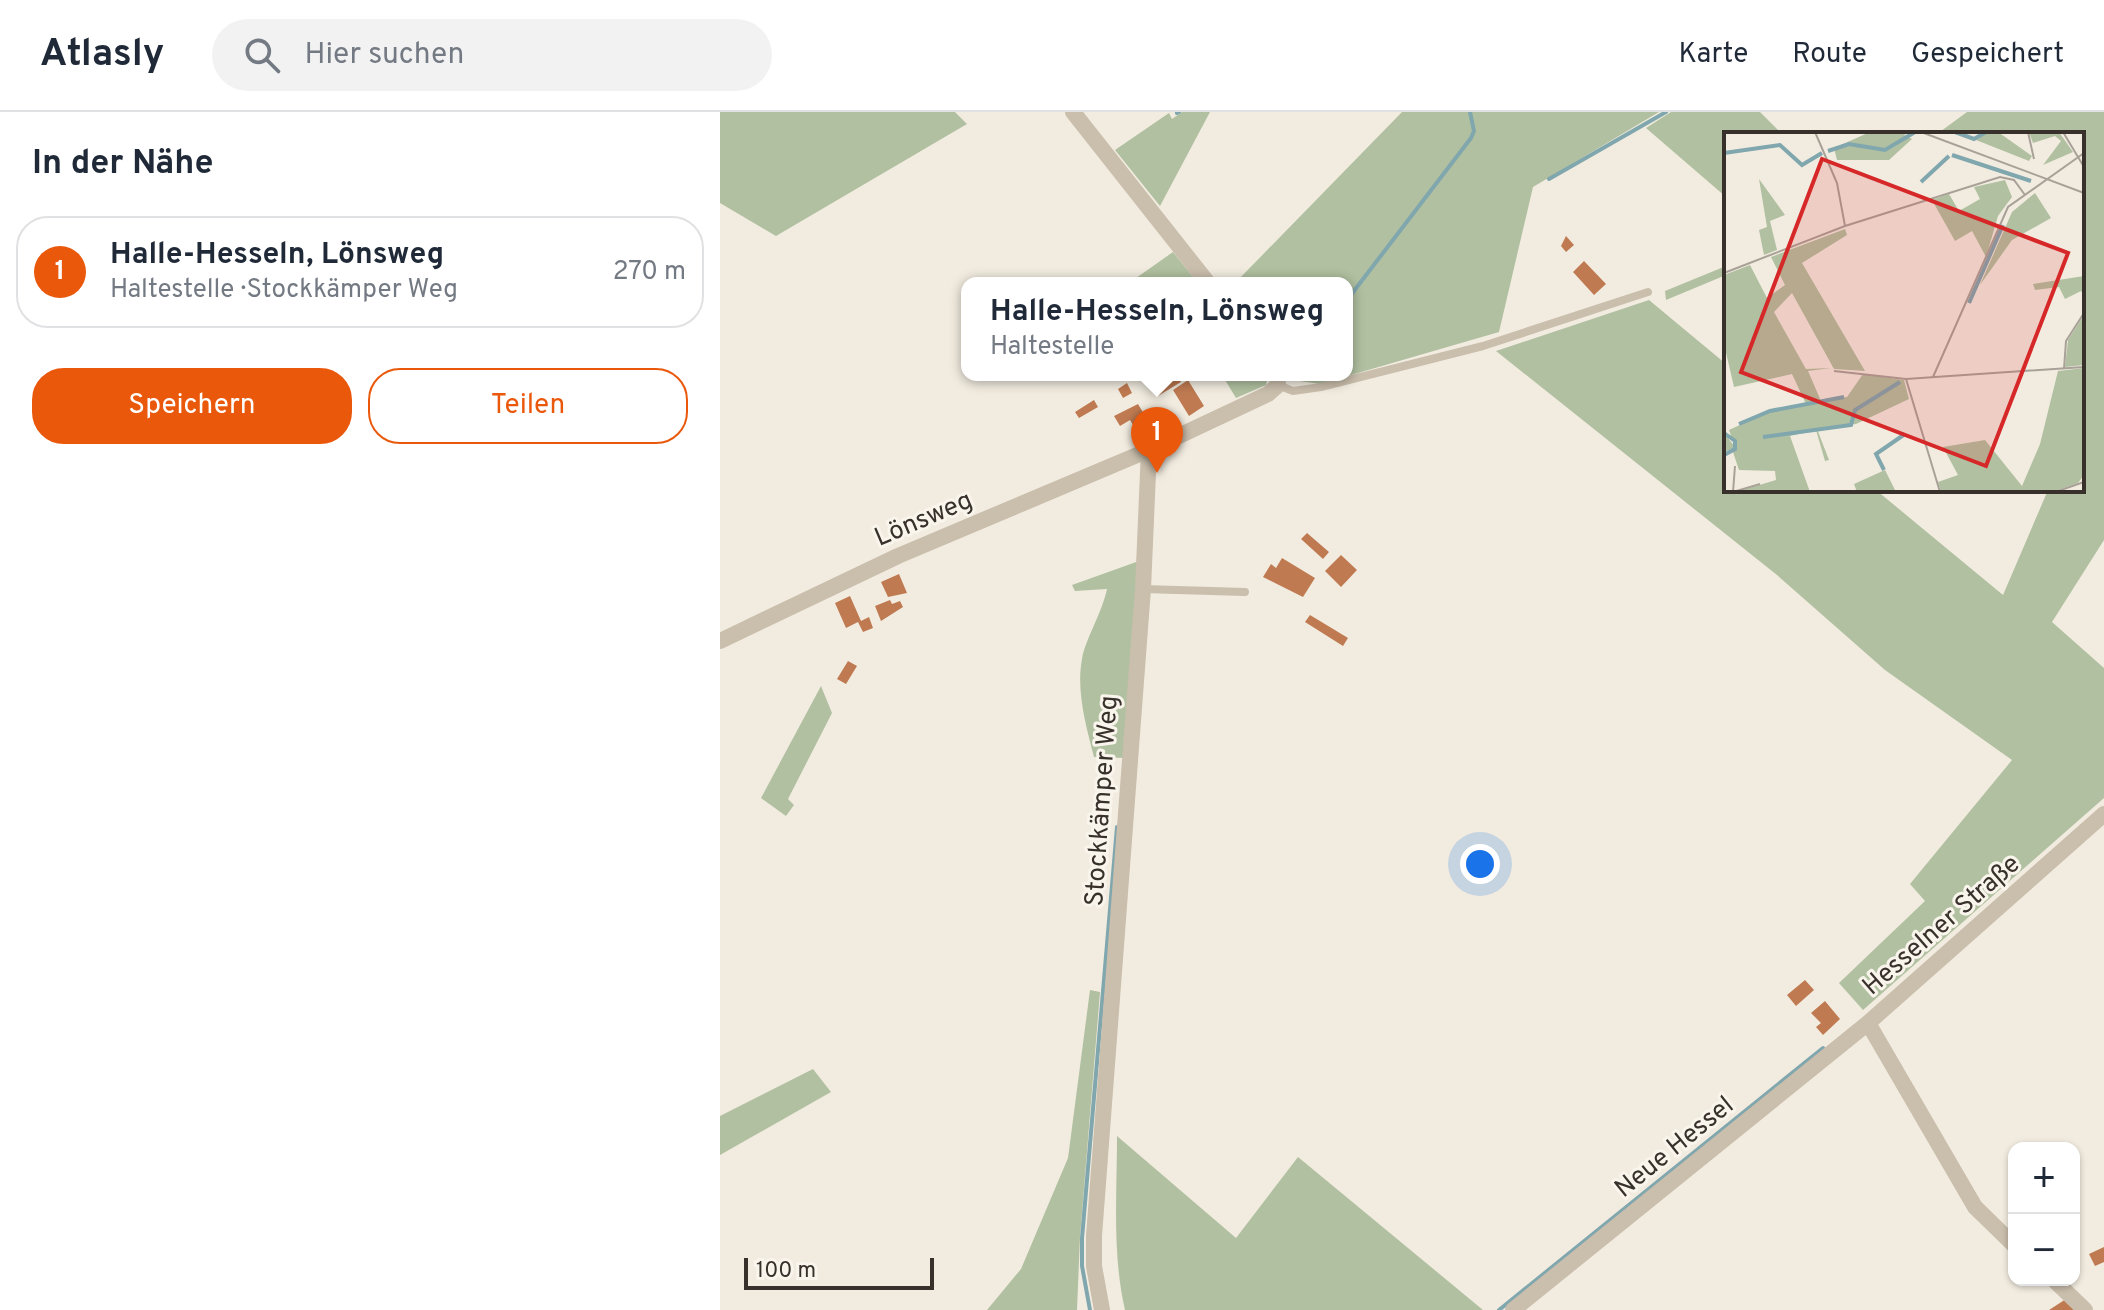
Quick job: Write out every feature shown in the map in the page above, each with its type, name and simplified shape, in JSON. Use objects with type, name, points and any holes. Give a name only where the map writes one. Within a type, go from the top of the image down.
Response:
[{"type":"street","points":[[1073,112],[1203,277]]},
{"type":"street","points":[[1149,450],[1268,394],[1277,381]]},
{"type":"street","name":"Stockkämper Weg","points":[[1102,1310],[1094,1266],[1094,1236],[1143,589],[1149,450]]},
{"type":"street","name":"Lönsweg","points":[[720,641],[898,556],[1149,450]]},
{"type":"street","name":"Hesselner Straße","points":[[2008,1239],[1975,1207],[1868,1023],[2104,814]]},
{"type":"street","name":"Neue Hessel","points":[[1513,1310],[1868,1023]]},
{"type":"street","points":[[2060,1286],[2085,1310]]},
{"type":"lane","points":[[1353,379],[1483,346],[1648,292]]},
{"type":"lane","points":[[1279,381],[1293,391],[1345,381]]},
{"type":"lane","points":[[1143,589],[1245,592]]},
{"type":"green space","points":[[720,112],[955,112],[967,124],[776,236],[720,203]]},
{"type":"green space","points":[[1182,112],[1210,112],[1160,206],[1115,150],[1169,113],[1172,119]]},
{"type":"green space","points":[[1402,112],[1659,112],[1533,187],[1499,332],[1353,374],[1353,277],[1241,277]]},
{"type":"green space","points":[[1671,112],[1760,112],[1780,132],[1724,132],[1724,195],[1646,128]]},
{"type":"green space","points":[[1967,112],[2104,112],[2104,540],[2052,622],[2104,668],[2104,798],[1863,1010],[1839,983],[1925,901],[1910,884],[2012,760],[1885,670],[1777,575],[1496,351],[1649,300],[1724,362],[1724,492],[1878,492],[2003,595],[2047,492],[2084,492],[2084,132],[1940,132]]},
{"type":"green space","points":[[1173,252],[1193,277],[1138,277]]},
{"type":"green space","points":[[1724,267],[1724,276],[1666,300],[1665,291]]},
{"type":"green space","points":[[1226,381],[1267,381],[1266,385],[1236,398]]},
{"type":"green space","points":[[1300,381],[1330,381],[1320,384]]},
{"type":"green space","points":[[1139,561],[1126,758],[1094,757],[1083,708],[1080,671],[1107,589],[1075,591],[1072,585]]},
{"type":"green space","points":[[821,686],[832,713],[788,799],[794,805],[786,816],[761,798]]},
{"type":"green space","points":[[1090,990],[1100,992],[1077,1310],[987,1310],[1021,1269],[1068,1158]]},
{"type":"green space","points":[[813,1069],[831,1092],[720,1155],[720,1116]]},
{"type":"green space","points":[[1117,1136],[1236,1238],[1298,1157],[1483,1310],[1125,1310],[1117,1246]]},
{"type":"building","points":[[1566,236],[1574,245],[1566,252],[1561,246]]},
{"type":"building","points":[[1584,261],[1606,284],[1594,295],[1573,272]]},
{"type":"building","points":[[1149,381],[1181,382],[1158,396]]},
{"type":"building","points":[[1189,381],[1204,406],[1189,416],[1173,390]]},
{"type":"building","points":[[1127,383],[1132,393],[1123,398],[1118,389]]},
{"type":"building","points":[[1094,400],[1098,407],[1079,418],[1075,412]]},
{"type":"building","points":[[1138,404],[1151,426],[1138,433],[1130,420],[1120,426],[1114,416]]},
{"type":"building","points":[[1307,533],[1329,552],[1323,559],[1301,539]]},
{"type":"building","points":[[1341,555],[1357,570],[1341,587],[1325,571]]},
{"type":"building","points":[[1282,558],[1315,578],[1303,597],[1263,577],[1271,564],[1276,568]]},
{"type":"building","points":[[899,574],[907,593],[888,597],[881,582]]},
{"type":"building","points":[[850,596],[861,621],[869,617],[873,628],[863,632],[858,622],[846,628],[835,603]]},
{"type":"building","points":[[890,600],[892,604],[900,601],[903,607],[881,621],[875,606]]},
{"type":"building","points":[[1310,615],[1348,638],[1343,646],[1305,622]]},
{"type":"building","points":[[848,661],[857,666],[846,684],[837,679]]},
{"type":"building","points":[[1805,980],[1814,990],[1796,1006],[1787,995]]},
{"type":"building","points":[[1825,1001],[1840,1019],[1823,1035],[1816,1027],[1821,1023],[1811,1013]]},
{"type":"building","points":[[2104,1247],[2104,1262],[2095,1266],[2089,1254]]},
{"type":"building","points":[[2066,1299],[2075,1310],[2049,1310]]},
{"type":"waterway","points":[[1353,292],[1471,138],[1474,131],[1470,112]]},
{"type":"waterway","points":[[1549,179],[1666,112]]},
{"type":"waterway","points":[[1090,1310],[1082,1266],[1082,1238],[1117,827]]},
{"type":"waterway","points":[[1499,1310],[1823,1048]]},
{"type":"place","name":"Halle-Hesseln, Lönsweg","points":[[1157,473]]}]
